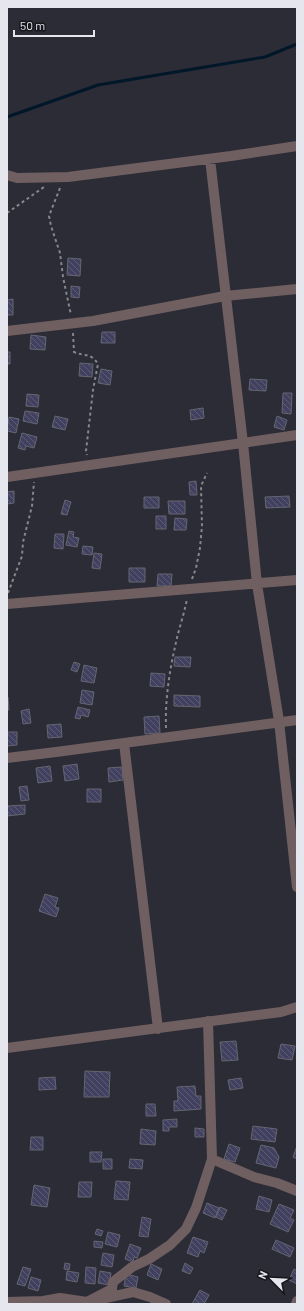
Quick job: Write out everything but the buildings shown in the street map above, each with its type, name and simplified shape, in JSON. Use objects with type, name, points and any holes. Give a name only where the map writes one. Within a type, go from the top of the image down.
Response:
[{"type":"street","points":[[7,176],[17,178],[68,178],[297,146]]},
{"type":"street","points":[[210,159],[243,443],[257,584],[279,721],[297,887]]},
{"type":"street","points":[[7,330],[71,324],[225,296],[297,289]]},
{"type":"street","points":[[7,477],[297,435]]},
{"type":"street","points":[[7,604],[297,580]]},
{"type":"street","points":[[7,758],[279,721],[297,720]]},
{"type":"street","points":[[124,743],[158,1029]]},
{"type":"street","points":[[7,1048],[281,1012],[297,1007]]},
{"type":"street","points":[[87,1302],[112,1289],[113,1282],[132,1267],[149,1259],[170,1245],[186,1229],[196,1208],[212,1159],[208,1021]]},
{"type":"street","points":[[212,1159],[254,1177],[277,1183],[297,1191]]},
{"type":"street","points":[[7,1302],[43,1302],[60,1298],[87,1302],[133,1292],[159,1300],[166,1304]]},
{"type":"path","points":[[68,178],[59,189],[49,216],[60,253],[71,324],[74,334],[74,352],[86,354],[94,358],[98,364],[93,390],[86,451],[88,466]]},
{"type":"path","points":[[7,213],[48,185]]},
{"type":"path","points":[[166,737],[171,670],[175,646],[200,548],[202,526],[201,486],[207,473]]},
{"type":"path","points":[[7,596],[22,556],[22,542],[32,506],[34,474]]},
{"type":"waterway","points":[[7,117],[98,85],[265,57],[297,44]]}]
